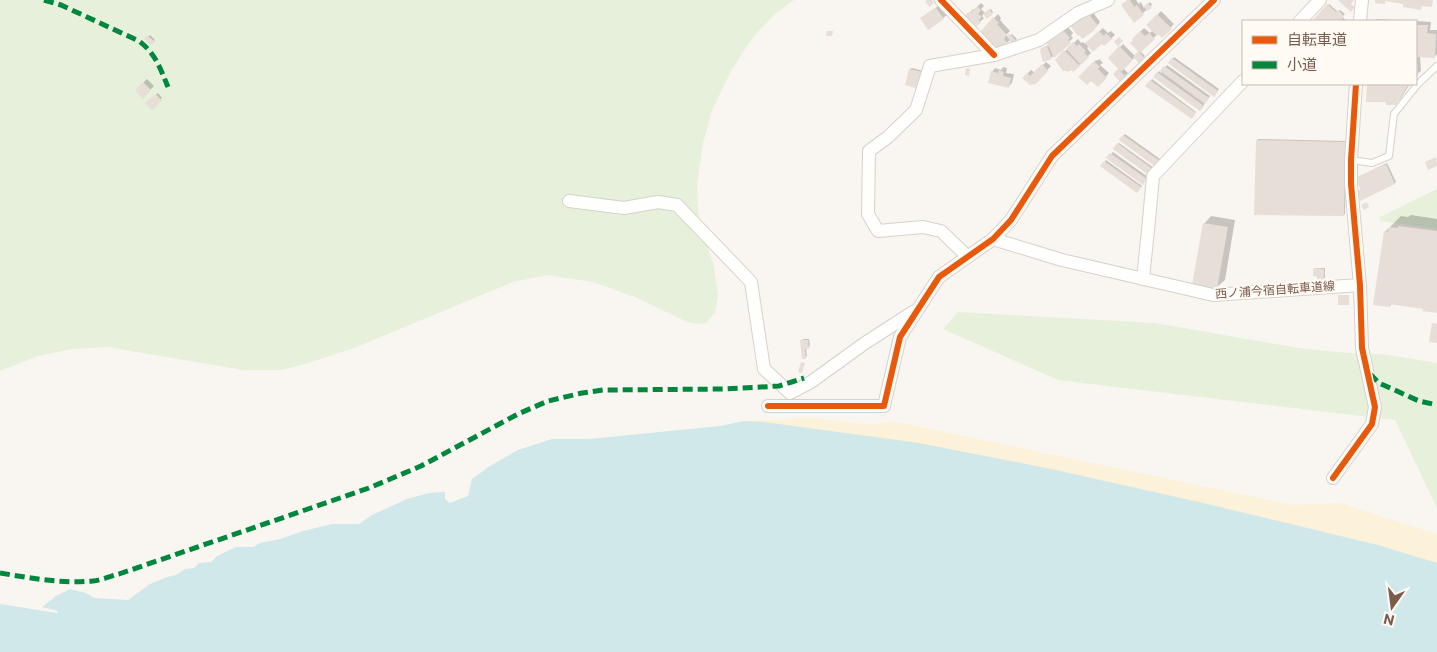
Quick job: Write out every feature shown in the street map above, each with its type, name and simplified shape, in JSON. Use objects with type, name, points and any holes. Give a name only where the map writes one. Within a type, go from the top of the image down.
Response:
[{"type":"street","points":[[941,0],[994,56]]},
{"type":"street","points":[[968,256],[941,231],[923,227],[878,231],[868,214],[869,151],[888,137],[916,110],[930,66],[994,56],[1039,40],[1078,13],[1108,0]]},
{"type":"street","points":[[768,406],[884,406],[900,337],[939,277],[992,239],[1011,220],[1052,156],[1214,0]]},
{"type":"street","points":[[1301,20],[1320,0]]},
{"type":"street","points":[[1360,20],[1362,0]]},
{"type":"street","points":[[1142,279],[1153,176],[1242,82]]},
{"type":"street","points":[[1333,478],[1372,424],[1375,407],[1362,348],[1360,285],[1354,224],[1351,160],[1356,85]]},
{"type":"street","points":[[569,202],[624,208],[658,202],[678,205],[751,282],[764,369],[790,393],[811,382],[917,309]]},
{"type":"street","name":"西ノ浦今宿自転車道線","points":[[992,239],[1062,260],[1213,296],[1360,285]]},
{"type":"lane","points":[[1351,160],[1372,163],[1389,156],[1394,114],[1418,84],[1437,66]]},
{"type":"green space","points":[[0,0],[794,0],[775,14],[753,37],[732,69],[712,110],[703,143],[697,184],[698,209],[701,227],[714,266],[718,295],[715,313],[706,323],[687,322],[635,297],[593,282],[547,275],[513,282],[354,348],[282,370],[243,370],[108,347],[72,349],[38,356],[0,371]]},
{"type":"green space","points":[[1437,189],[1437,229],[1380,221],[1380,217]]},
{"type":"green space","points":[[958,312],[1155,323],[1298,348],[1382,354],[1437,363],[1437,508],[1395,420],[1058,380],[943,329]]},
{"type":"sand","points":[[812,418],[874,425],[892,421],[1292,505],[1340,503],[1437,534],[1437,577],[744,421]]},
{"type":"water","points":[[744,421],[764,422],[919,443],[1051,469],[1378,545],[1437,563],[1437,652],[0,652],[0,604],[57,613],[58,611],[42,607],[56,596],[70,589],[86,593],[94,598],[128,600],[150,584],[176,575],[185,569],[194,568],[199,563],[211,562],[217,556],[236,547],[253,547],[260,543],[332,524],[359,524],[372,515],[407,499],[429,493],[445,492],[445,499],[450,503],[468,496],[472,479],[490,466],[518,450],[552,439],[589,439],[720,426]]},
{"type":"building","points":[[927,0],[934,2],[930,7],[925,2]]},
{"type":"building","points":[[1130,0],[1134,7],[1137,5],[1144,15],[1134,23],[1121,5]]},
{"type":"building","points":[[1338,0],[1354,0],[1351,4],[1355,7],[1351,12]]},
{"type":"building","points":[[1375,0],[1433,0],[1432,7],[1422,6],[1421,10],[1385,1],[1385,4],[1375,3]]},
{"type":"building","points":[[1148,3],[1152,8],[1147,11],[1144,6]]},
{"type":"building","points":[[1327,4],[1344,16],[1343,20],[1314,19]]},
{"type":"building","points":[[977,6],[981,10],[978,14],[982,17],[979,20],[981,22],[976,27],[964,17]]},
{"type":"building","points":[[936,8],[944,19],[928,30],[920,18]]},
{"type":"building","points":[[989,9],[993,14],[987,19],[983,14]]},
{"type":"building","points":[[1088,13],[1098,26],[1082,39],[1069,24],[1076,18],[1078,21]]},
{"type":"building","points":[[1157,14],[1172,29],[1162,38],[1146,25]]},
{"type":"building","points":[[993,17],[1007,35],[1004,39],[1008,44],[999,52],[980,32]]},
{"type":"building","points":[[1417,25],[1428,25],[1427,33],[1436,34],[1435,58],[1417,57]]},
{"type":"building","points":[[1062,29],[1070,38],[1068,40],[1071,43],[1054,58],[1046,41],[1052,36],[1054,37]]},
{"type":"building","points":[[827,31],[833,31],[832,36],[826,36]]},
{"type":"building","points":[[1099,31],[1104,36],[1106,33],[1112,39],[1104,46],[1102,44],[1093,52],[1085,43]]},
{"type":"building","points":[[1140,31],[1145,36],[1149,33],[1155,39],[1140,53],[1144,58],[1139,63],[1133,57],[1138,51],[1130,43]]},
{"type":"building","points":[[1010,34],[1016,41],[1013,44],[1007,37]]},
{"type":"building","points":[[147,35],[155,42],[151,45],[144,39]]},
{"type":"building","points":[[1119,37],[1123,41],[1118,46],[1114,42]]},
{"type":"building","points":[[1073,42],[1077,46],[1079,44],[1086,51],[1084,53],[1089,57],[1081,65],[1066,49]]},
{"type":"building","points":[[1047,46],[1052,59],[1043,62],[1040,51],[1041,48]]},
{"type":"building","points":[[1119,46],[1133,60],[1121,72],[1108,58]]},
{"type":"building","points":[[1064,50],[1080,66],[1073,72],[1071,70],[1068,72],[1063,71],[1055,60]]},
{"type":"building","points":[[1172,58],[1218,91],[1214,97],[1168,63]]},
{"type":"building","points":[[1095,62],[1100,67],[1098,69],[1107,78],[1098,87],[1091,81],[1087,85],[1078,77]]},
{"type":"building","points":[[1042,64],[1048,71],[1036,84],[1030,85],[1022,78],[1027,73],[1030,76]]},
{"type":"building","points":[[1164,66],[1209,98],[1205,104],[1160,71]]},
{"type":"building","points":[[966,68],[970,69],[969,76],[965,75]]},
{"type":"building","points":[[909,69],[923,72],[919,89],[905,85]]},
{"type":"building","points":[[1118,69],[1126,77],[1120,82],[1113,74]]},
{"type":"building","points":[[999,70],[1004,72],[1003,76],[1011,78],[1009,88],[988,83],[991,71],[998,73]]},
{"type":"building","points":[[1157,72],[1204,106],[1200,111],[1153,77]]},
{"type":"building","points":[[1150,80],[1196,113],[1192,119],[1145,86]]},
{"type":"building","points":[[143,82],[151,90],[143,99],[135,90]]},
{"type":"building","points":[[1367,85],[1408,85],[1396,105],[1386,105],[1386,102],[1366,102]]},
{"type":"building","points":[[156,94],[162,101],[152,110],[145,103]]},
{"type":"building","points":[[1123,135],[1160,161],[1156,167],[1119,140]]},
{"type":"building","points":[[1256,140],[1345,142],[1344,216],[1254,215]]},
{"type":"building","points":[[1117,143],[1154,170],[1150,176],[1113,149]]},
{"type":"building","points":[[1110,153],[1147,179],[1143,185],[1106,158]]},
{"type":"building","points":[[1436,157],[1437,166],[1428,170],[1425,162]]},
{"type":"building","points":[[1104,161],[1141,187],[1137,193],[1100,166]]},
{"type":"building","points":[[1386,164],[1395,184],[1360,201],[1355,192],[1361,190],[1355,178]]},
{"type":"building","points":[[1367,202],[1369,207],[1364,210],[1361,205]]},
{"type":"building","points":[[1203,223],[1228,227],[1217,289],[1192,285]]},
{"type":"building","points":[[1398,226],[1437,231],[1437,313],[1390,304],[1390,307],[1373,305],[1384,231],[1388,232],[1389,227],[1398,228]]},
{"type":"building","points":[[1313,268],[1324,269],[1324,280],[1317,280],[1317,277],[1313,276]]},
{"type":"building","points":[[1338,295],[1349,295],[1349,305],[1338,305]]},
{"type":"building","points":[[1432,323],[1437,324],[1437,343],[1429,342]]},
{"type":"building","points":[[800,340],[808,340],[809,349],[805,349],[806,359],[802,359]]},
{"type":"building","points":[[801,362],[805,363],[802,373],[798,372]]},
{"type":"marked path","points":[[44,0],[61,5],[139,41],[154,56],[168,87]]},
{"type":"marked path","points":[[1370,374],[1379,383],[1419,401],[1437,405]]},
{"type":"marked path","points":[[0,573],[70,582],[96,580],[119,574],[369,488],[421,466],[518,414],[548,401],[603,390],[725,389],[779,386],[804,378]]},
{"type":"cycle path","points":[[941,0],[994,55]]},
{"type":"cycle path","points":[[768,406],[884,406],[900,337],[939,277],[993,239],[1011,220],[1052,156],[1214,0]]},
{"type":"cycle path","points":[[1333,478],[1372,424],[1375,407],[1362,348],[1360,285],[1351,184],[1356,85]]}]
